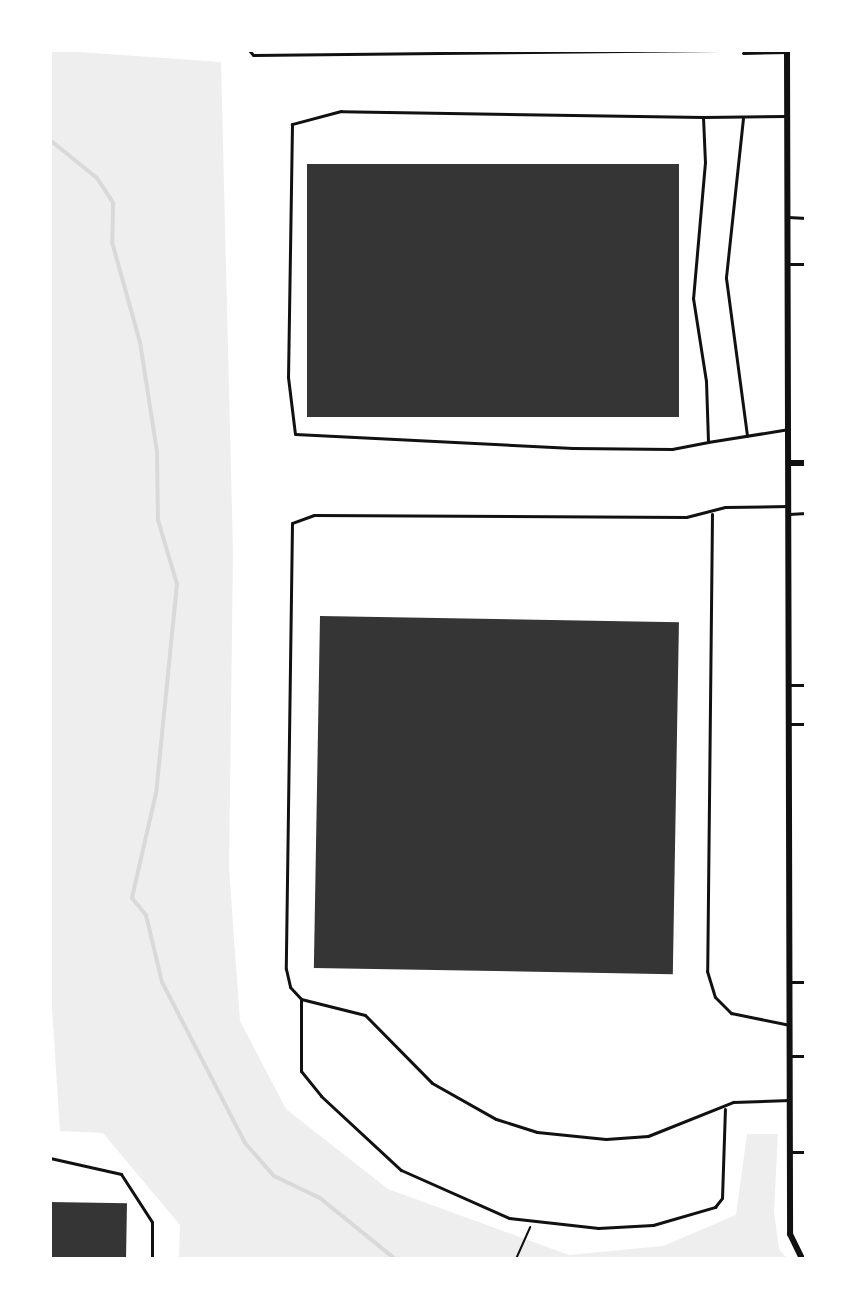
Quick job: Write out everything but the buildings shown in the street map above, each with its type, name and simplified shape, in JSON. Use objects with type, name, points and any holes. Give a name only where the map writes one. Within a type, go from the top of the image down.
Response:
[{"type":"street","points":[[787,51],[790,1234],[802,1259]]},
{"type":"street","points":[[789,463],[806,463]]},
{"type":"lane","points":[[249,50],[253,55],[787,51]]},
{"type":"lane","points":[[787,116],[341,111],[292,124],[288,377],[295,434],[573,448],[672,449],[789,429]]},
{"type":"lane","points":[[703,117],[705,162],[693,298],[706,381],[708,442]]},
{"type":"lane","points":[[743,117],[726,278],[747,436]]},
{"type":"lane","points":[[788,217],[806,218]]},
{"type":"lane","points":[[788,264],[806,264]]},
{"type":"lane","points":[[790,1100],[733,1102],[725,1108],[648,1136],[606,1139],[537,1132],[496,1119],[432,1083],[365,1015],[301,999],[290,987],[286,969],[292,523],[314,515],[712,514],[725,507],[806,513]]},
{"type":"lane","points":[[712,514],[707,971],[715,997],[731,1013],[790,1025]]},
{"type":"lane","points":[[790,685],[806,685]]},
{"type":"lane","points":[[790,724],[806,724]]},
{"type":"lane","points":[[790,982],[806,982]]},
{"type":"lane","points":[[301,999],[301,1071],[321,1096],[401,1170],[460,1200],[532,1221],[598,1228],[653,1225],[715,1207],[722,1198],[725,1108]]},
{"type":"lane","points":[[790,1056],[806,1056]]},
{"type":"lane","points":[[790,1152],[806,1152]]},
{"type":"lane","points":[[50,1158],[121,1174],[152,1222],[152,1259]]},
{"type":"path","points":[[516,1259],[532,1221]]},
{"type":"shaded area","points":[[50,50],[221,62],[233,552],[229,868],[240,1021],[286,1109],[388,1189],[569,1255],[663,1246],[736,1215],[747,1134],[778,1134],[774,1212],[779,1249],[787,1259],[179,1259],[180,1225],[103,1133],[60,1131],[50,978]]},
{"type":"waterway","points":[[50,140],[97,178],[113,203],[112,242],[140,342],[157,452],[158,520],[177,584],[156,793],[132,898],[146,915],[162,982],[245,1143],[274,1176],[320,1198],[395,1259]]}]
